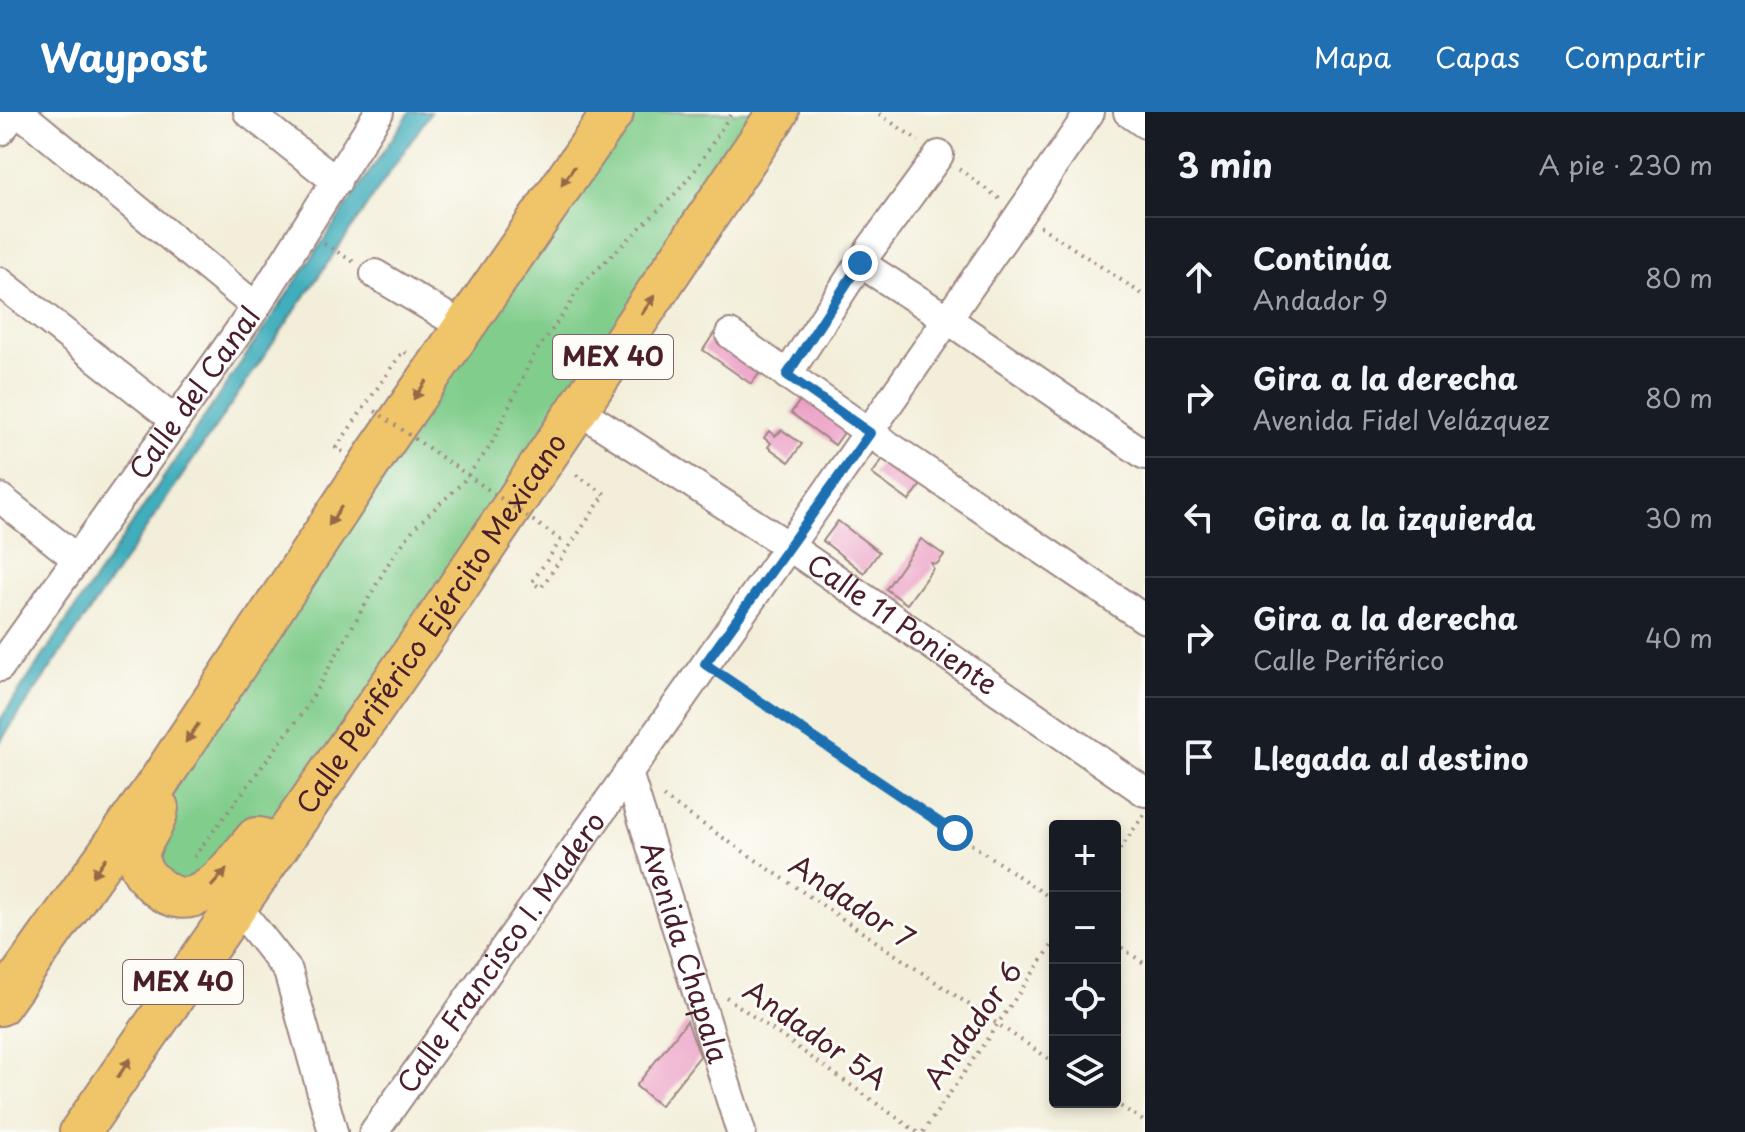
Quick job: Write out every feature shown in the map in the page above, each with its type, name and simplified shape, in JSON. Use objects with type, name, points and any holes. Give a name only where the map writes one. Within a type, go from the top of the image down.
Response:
[{"type":"highway","points":[[0,1005],[160,780],[464,327],[613,112]]},
{"type":"highway","name":"Calle Periférico Ejército Mexicano","points":[[80,1132],[448,602],[778,112]]},
{"type":"highway","points":[[160,780],[157,819],[139,854],[143,874],[163,892],[190,899],[207,892],[256,838],[287,832]]},
{"type":"street","points":[[0,131],[18,112],[256,307]]},
{"type":"street","points":[[248,112],[337,182]]},
{"type":"street","name":"Calle del Canal","points":[[0,667],[256,307],[379,112]]},
{"type":"street","name":"Calle Francisco I. Madero","points":[[374,1132],[787,545],[870,433],[1090,112]]},
{"type":"street","points":[[1128,112],[1145,124]]},
{"type":"street","points":[[787,375],[860,263],[939,155]]},
{"type":"street","points":[[860,263],[946,318],[1145,455]]},
{"type":"street","points":[[363,267],[464,327]]},
{"type":"street","points":[[0,282],[175,420]]},
{"type":"street","points":[[730,334],[1145,619]]},
{"type":"street","name":"Calle 11 Poniente","points":[[577,409],[787,545],[1145,792]]},
{"type":"street","points":[[0,498],[77,559]]},
{"type":"street","name":"Avenida Chapala","points":[[628,773],[741,1132]]},
{"type":"street","points":[[236,905],[288,971],[333,1132]]},
{"type":"path","points":[[191,862],[306,708],[391,559],[416,526],[462,483],[490,447],[533,356],[579,287],[677,192],[696,169],[732,112]]},
{"type":"path","points":[[326,245],[363,267]]},
{"type":"path","points":[[375,411],[561,540],[532,582],[541,588],[605,494],[546,455]]},
{"type":"path","points":[[705,664],[1049,897]]},
{"type":"path","name":"Andador 7","points":[[628,773],[1049,1059]]},
{"type":"path","points":[[1121,847],[1145,813]]},
{"type":"path","points":[[1121,947],[1145,964]]},
{"type":"path","name":"Andador 6","points":[[923,1132],[1049,950]]},
{"type":"path","name":"Andador 5A","points":[[689,971],[917,1132]]},
{"type":"path","points":[[1121,1107],[1145,1122]]},
{"type":"green space","points":[[620,112],[775,112],[284,825],[188,887],[156,867],[167,781]]},
{"type":"water","points":[[410,112],[431,112],[0,742],[0,720]]},
{"type":"building","points":[[714,333],[763,369],[751,384],[703,350]]},
{"type":"building","points":[[804,395],[848,427],[835,445],[791,413]]},
{"type":"building","points":[[782,430],[802,444],[789,462],[768,447],[771,443],[764,438],[769,431],[775,436]]},
{"type":"building","points":[[885,456],[928,475],[909,501],[872,474]]},
{"type":"building","points":[[838,521],[879,552],[864,573],[823,541]]},
{"type":"building","points":[[921,539],[944,555],[937,564],[931,563],[933,568],[907,604],[886,589]]},
{"type":"building","points":[[687,1021],[700,1056],[660,1106],[636,1086]]},
{"type":"route","points":[[860,263],[787,375],[870,433],[787,545],[705,664],[955,833]]}]
